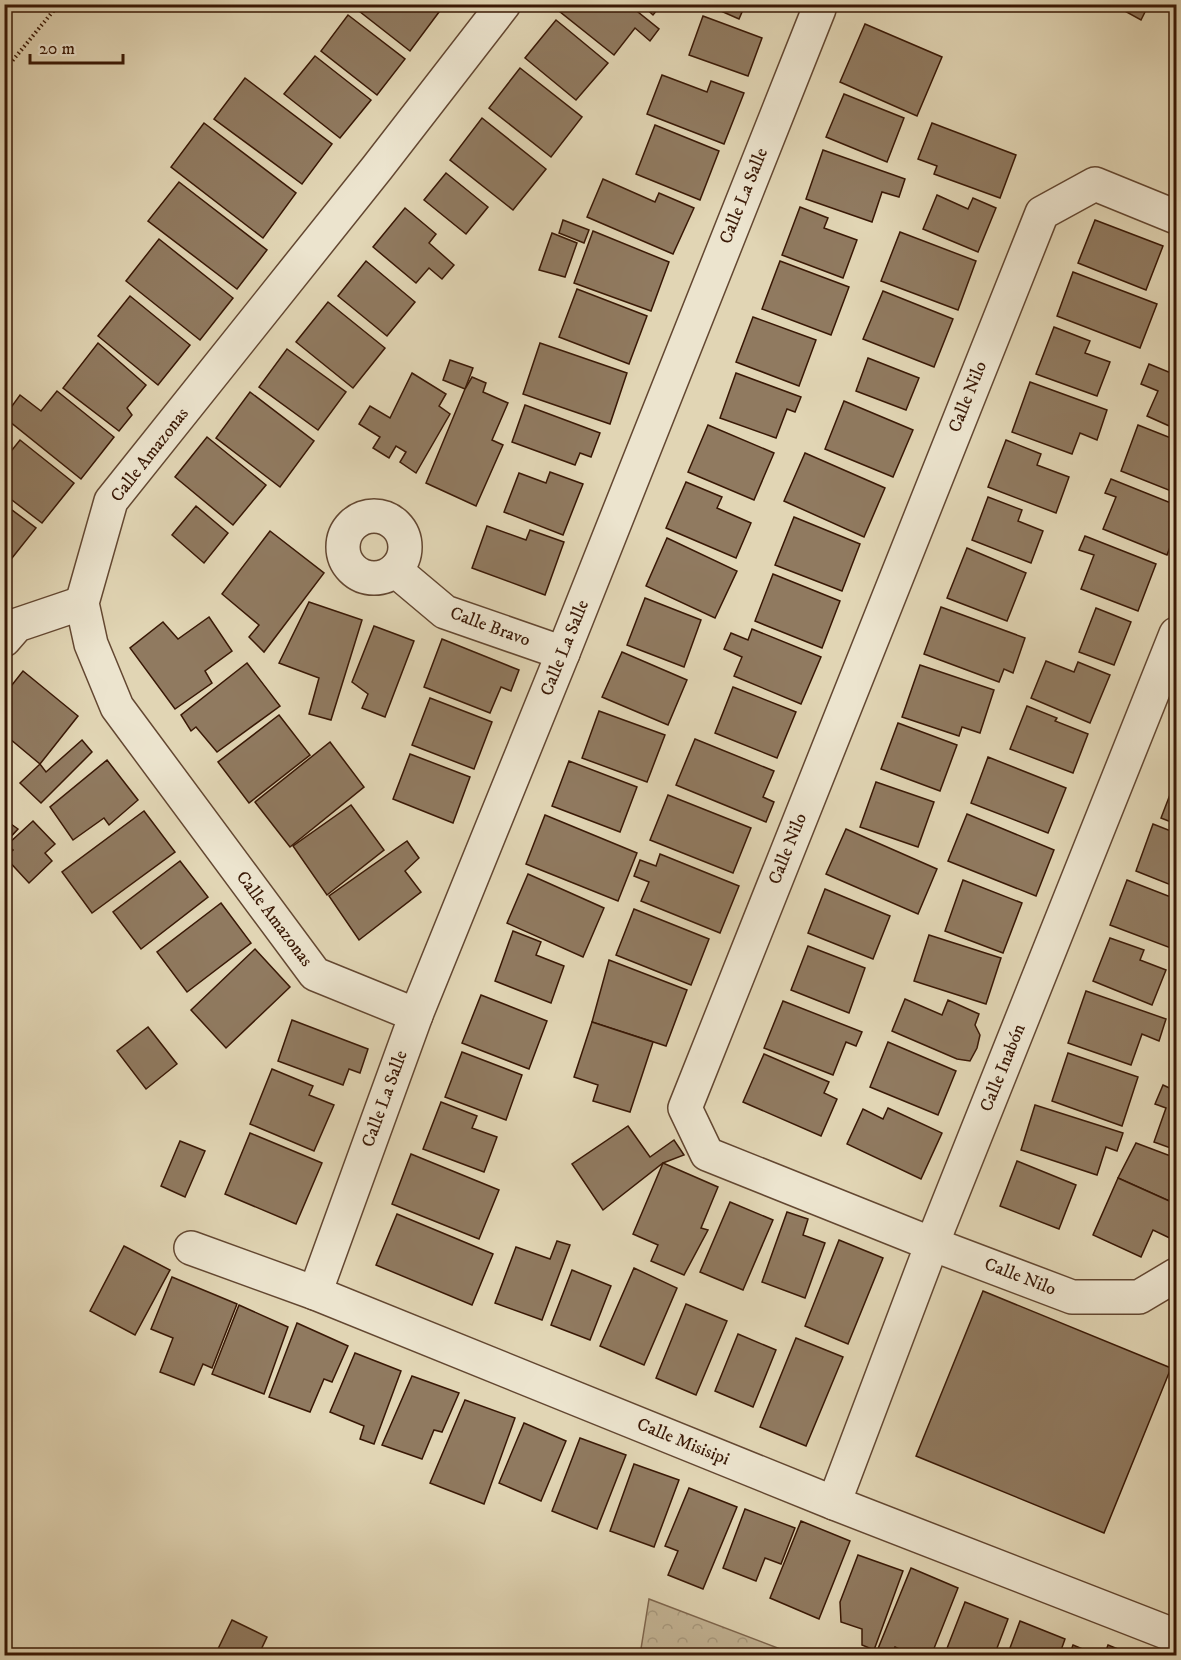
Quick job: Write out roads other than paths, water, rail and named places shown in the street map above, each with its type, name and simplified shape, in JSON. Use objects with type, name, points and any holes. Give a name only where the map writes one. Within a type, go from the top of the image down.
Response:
[{"type":"street","name":"Calle Amazonas","points":[[416,1015],[315,974],[117,707],[91,644],[82,603],[111,501],[370,177],[504,4]]},
{"type":"street","name":"Calle La Salle","points":[[315,1293],[416,1015],[563,653],[819,9],[817,4]]},
{"type":"street","name":"Calle Nilo","points":[[1176,217],[1095,184],[1042,213],[685,1108],[707,1154],[1072,1297],[1139,1297],[1176,1275]]},
{"type":"street","name":"Calle Bravo","points":[[395,570],[445,612],[563,653]]},
{"type":"street","points":[[4,640],[17,625],[82,603]]},
{"type":"street","name":"Calle Inabón","points":[[834,1503],[932,1244],[1176,634]]},
{"type":"street","name":"Calle Misisipi","points":[[190,1248],[315,1293],[834,1503],[1176,1636]]}]
